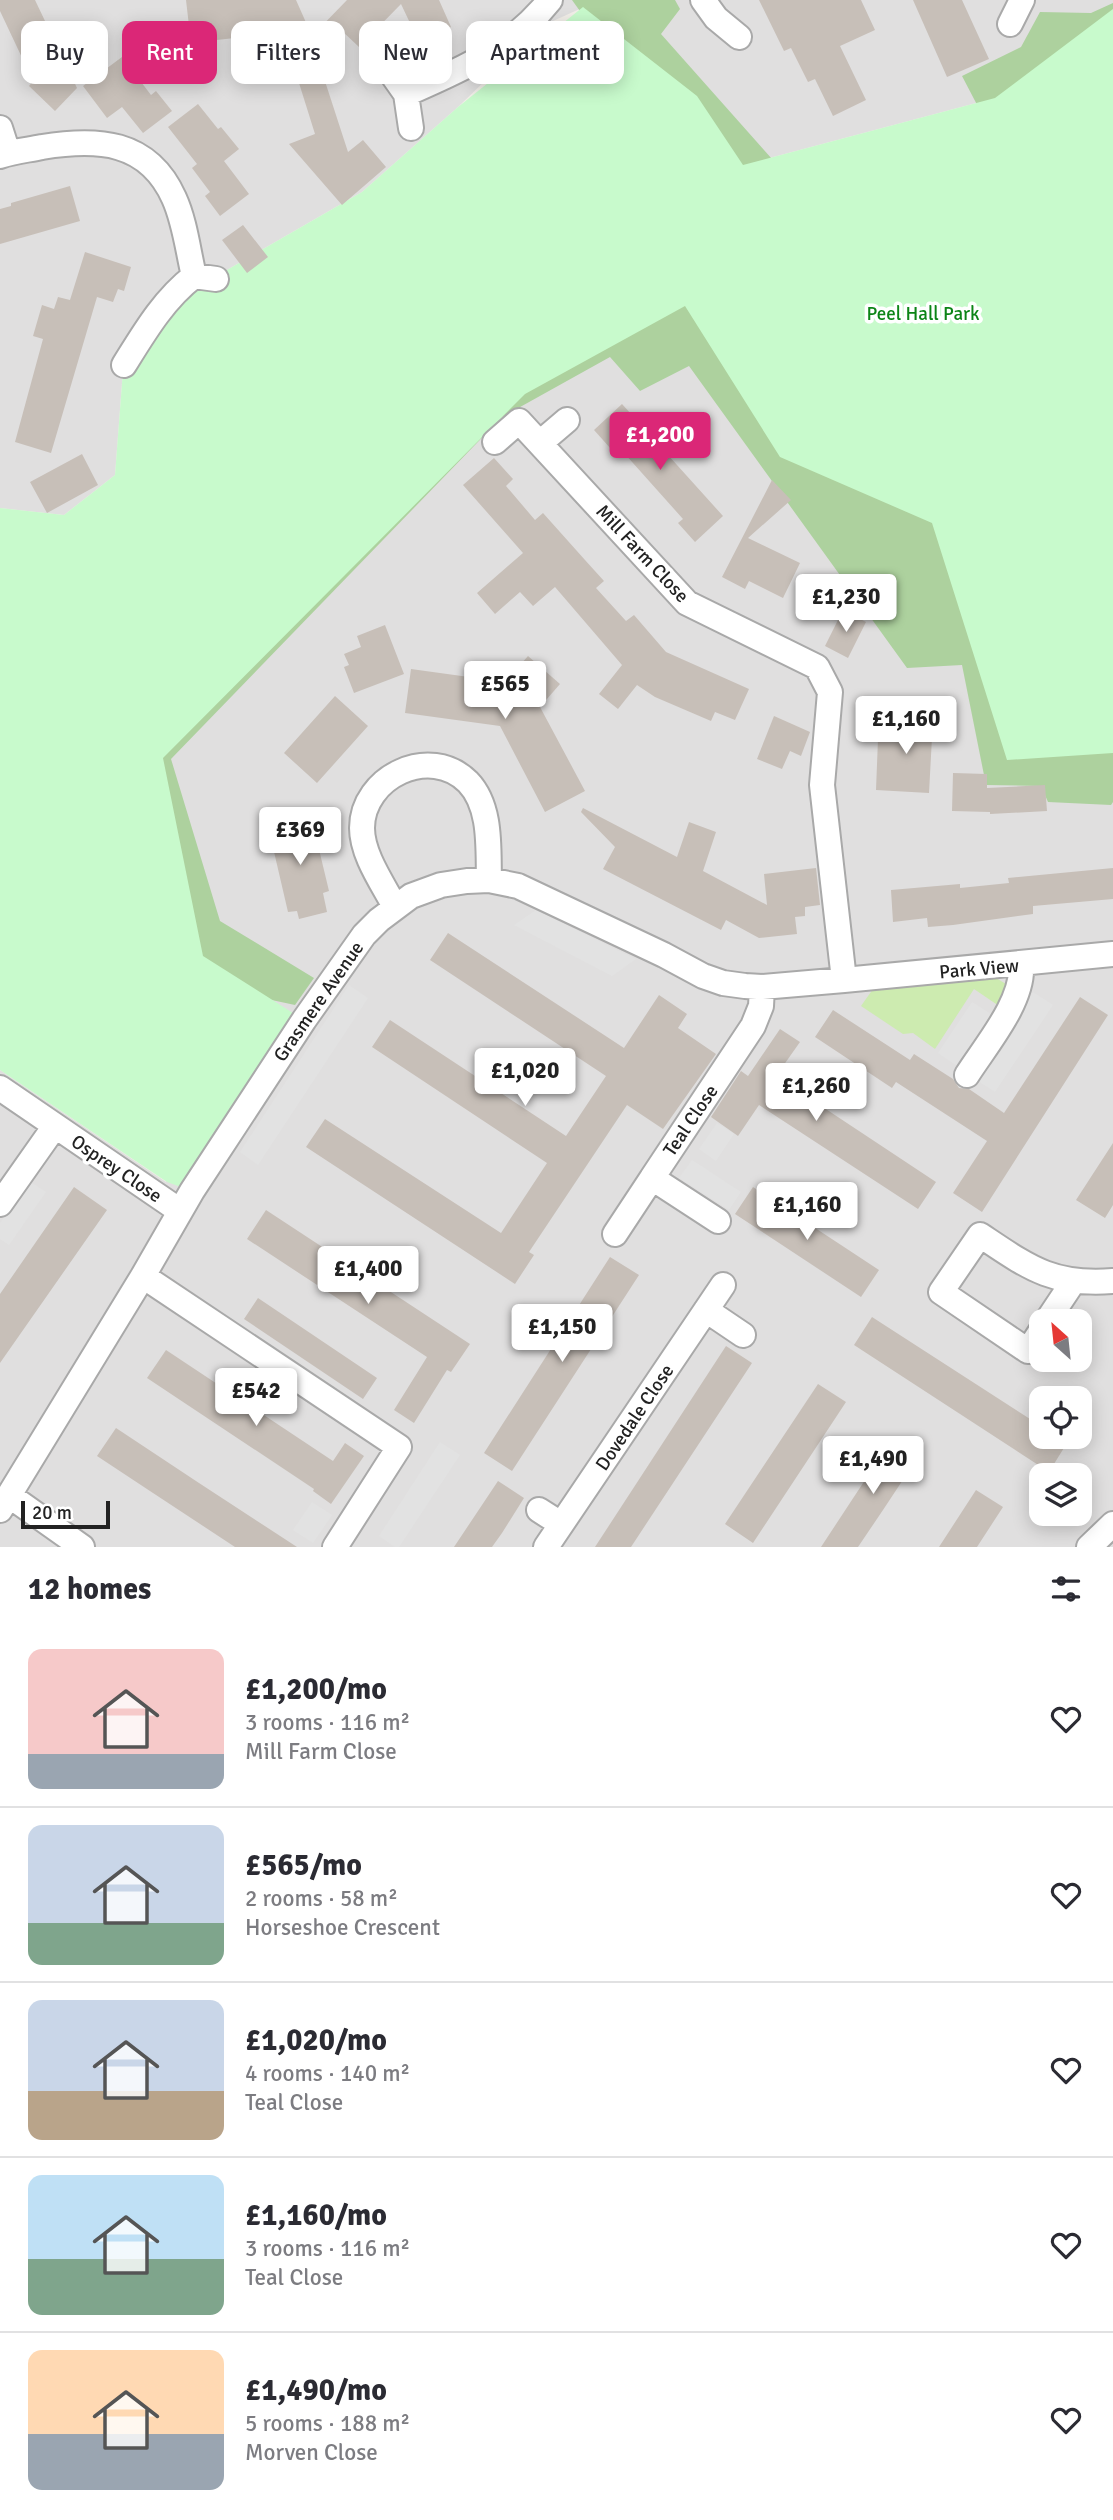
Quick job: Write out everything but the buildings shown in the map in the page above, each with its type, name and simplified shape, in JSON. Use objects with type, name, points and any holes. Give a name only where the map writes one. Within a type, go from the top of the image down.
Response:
[{"type":"street","points":[[406,94],[467,68],[490,54],[527,24],[550,0]]},
{"type":"street","points":[[703,0],[716,18],[739,37]]},
{"type":"street","points":[[1010,23],[1023,0]]},
{"type":"street","points":[[399,84],[406,94],[411,128]]},
{"type":"street","points":[[0,128],[4,154],[77,142],[120,147],[138,155],[165,182],[174,199],[205,278],[177,289],[153,319],[124,365]]},
{"type":"street","points":[[540,443],[567,420]]},
{"type":"street","name":"Mill Farm Close","points":[[495,442],[519,421],[687,603],[817,667],[830,692],[822,785],[844,980]]},
{"type":"street","points":[[395,907],[366,849],[361,831],[362,815],[379,785],[392,774],[406,769],[439,767],[454,772],[468,783],[477,797],[488,832],[489,880]]},
{"type":"street","name":"Grasmere Avenue","points":[[5,1503],[180,1211],[304,1020],[364,935],[411,896],[441,885],[489,880],[518,886],[703,976],[723,983],[762,987],[844,980]]},
{"type":"street","name":"Park View","points":[[844,980],[1113,954]]},
{"type":"street","points":[[967,1075],[1012,1004],[1021,983],[1021,965]]},
{"type":"street","name":"Teal Close","points":[[615,1234],[753,1026],[761,1006],[762,987]]},
{"type":"street","name":"Osprey Close","points":[[0,1088],[180,1211]]},
{"type":"street","name":"Osprey Close","points":[[0,1204],[8,1177],[55,1126]]},
{"type":"street","name":"Teal Close","points":[[652,1178],[718,1221]]},
{"type":"street","points":[[1029,1349],[941,1292],[980,1235],[1045,1275],[1073,1282],[1113,1281]]},
{"type":"street","points":[[142,1276],[399,1447],[335,1547]]},
{"type":"street","points":[[1055,1309],[1073,1282]]},
{"type":"street","name":"Dovedale Close","points":[[546,1547],[723,1285]]},
{"type":"street","points":[[706,1310],[743,1335]]},
{"type":"street","points":[[5,1503],[82,1547]]},
{"type":"street","points":[[539,1510],[561,1524]]},
{"type":"street","points":[[1089,1547],[1113,1524]]},
{"type":"shaded area","points":[[0,0],[1113,0],[1113,9],[995,98],[743,165],[624,47],[624,21],[598,21],[584,7],[553,21],[466,21],[466,84],[482,84],[458,107],[362,192],[168,304],[123,370],[115,475],[64,515],[0,508]]},
{"type":"shaded area","points":[[685,306],[1113,753],[1113,1547],[0,1547],[0,1070],[166,1182],[203,956],[163,758],[525,394]]},
{"type":"shaded area","points":[[536,910],[636,959],[612,976],[514,925]]},
{"type":"shaded area","points":[[349,985],[368,998],[258,1165],[240,1152]]},
{"type":"shaded area","points":[[1033,992],[1053,1005],[995,1092],[975,1079]]},
{"type":"shaded area","points":[[972,1002],[991,1014],[957,1066],[938,1053]]},
{"type":"shaded area","points":[[717,1123],[734,1134],[716,1161],[699,1149]]},
{"type":"shaded area","points":[[692,1160],[741,1192],[729,1210],[679,1178]]},
{"type":"shaded area","points":[[29,1181],[46,1192],[9,1245],[0,1239],[0,1223]]},
{"type":"shaded area","points":[[440,1442],[460,1455],[399,1547],[395,1547],[379,1536]]},
{"type":"shaded area","points":[[312,1502],[332,1515],[313,1543],[293,1530]]},
{"type":"green space","points":[[572,0],[675,0],[680,9],[661,34],[796,186],[1113,725],[1113,802],[1111,805],[1048,802],[1041,786],[986,785],[962,665],[907,668],[689,366],[640,391],[610,357],[502,417],[171,759],[220,921],[314,978],[295,1005],[244,994],[0,977],[63,523],[562,84],[624,84],[624,21],[587,21]]},
{"type":"green space","points":[[1113,3],[1113,71],[997,143],[962,76],[1021,47],[1040,12],[1091,13]]},
{"type":"green space","name":"Peel Hall Park","points":[[583,7],[601,21],[566,21]]},
{"type":"green space","name":"Peel Hall Park","points":[[1113,9],[1113,753],[1007,760],[932,523],[780,457],[685,306],[525,394],[163,758],[203,956],[304,1020],[192,1191],[167,1182],[0,1070],[0,508],[64,515],[115,475],[123,370],[168,304],[362,192],[487,84],[624,84],[624,39],[697,96],[743,165],[995,98]]},
{"type":"green space","points":[[996,978],[1006,984],[1007,989],[999,1006],[974,989],[935,1049],[913,1033],[903,1034],[861,1006],[873,989]]}]
